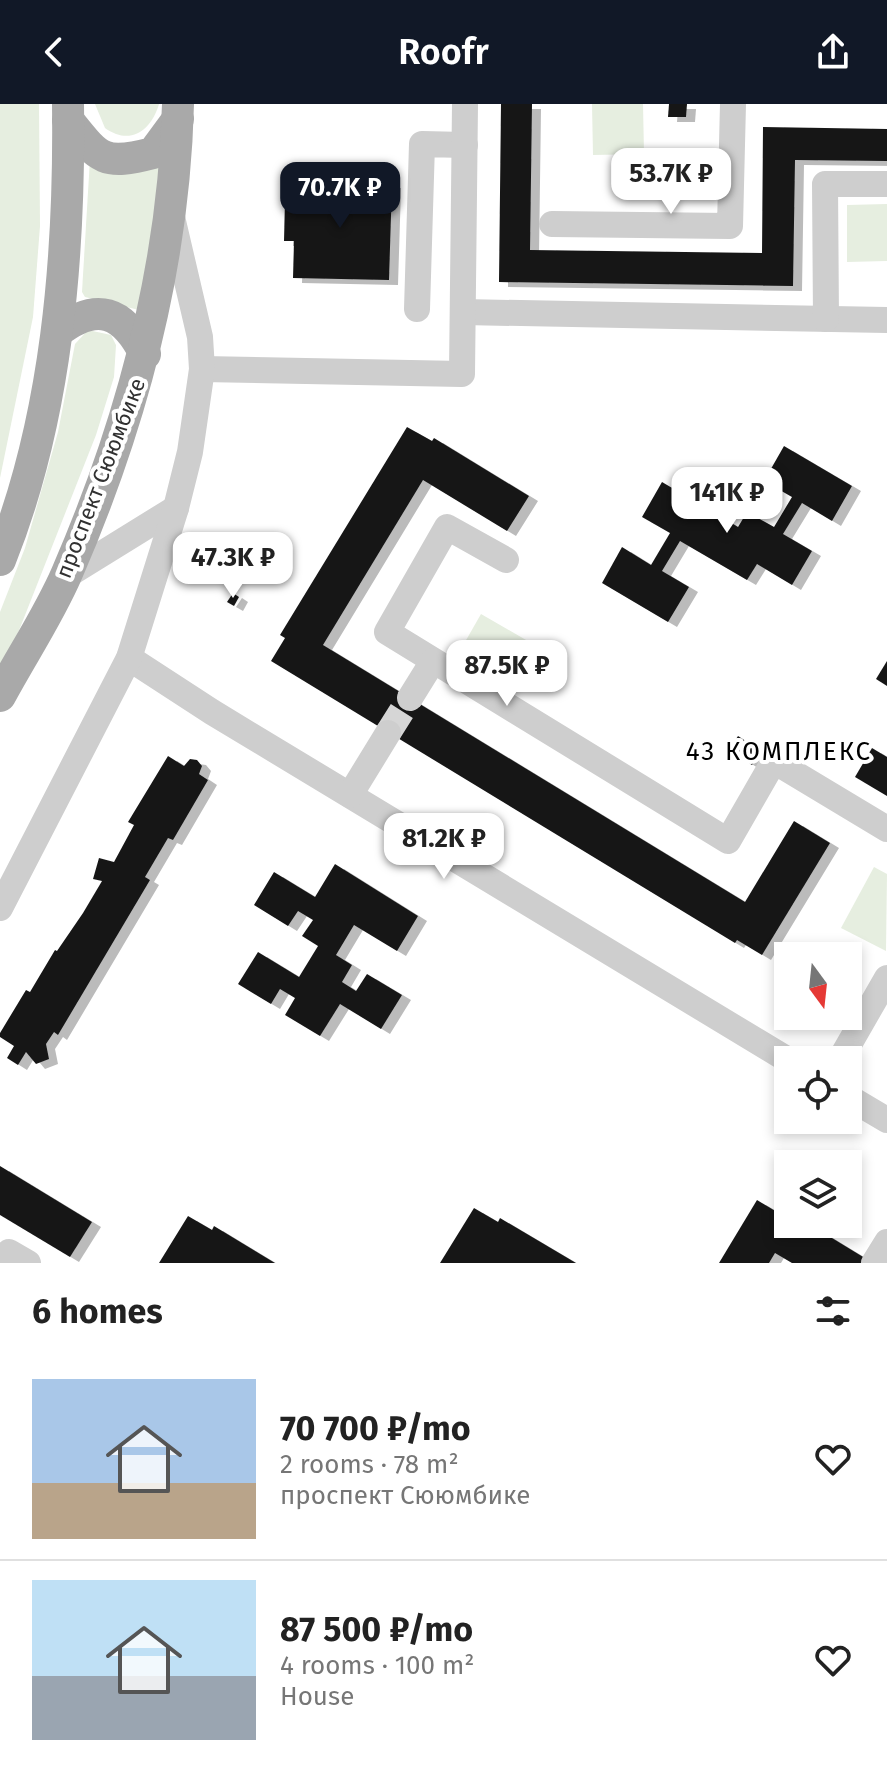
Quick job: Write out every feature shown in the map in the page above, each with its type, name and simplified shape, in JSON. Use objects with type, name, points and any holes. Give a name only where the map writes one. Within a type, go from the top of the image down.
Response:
[{"type":"main road","points":[[68,112],[95,153],[121,161],[153,153],[178,112]]},
{"type":"main road","points":[[0,560],[43,407],[57,332],[68,112]]},
{"type":"main road","name":"проспект Сююмбике","points":[[0,696],[66,576],[129,415],[145,354],[172,216],[178,112]]},
{"type":"main road","points":[[57,332],[76,317],[94,313],[112,315],[132,327],[145,354]]},
{"type":"street","points":[[202,369],[462,374],[465,104]]},
{"type":"street","points":[[552,224],[730,226],[733,104]]},
{"type":"street","points":[[417,309],[422,144],[465,145]]},
{"type":"street","points":[[826,319],[825,184],[887,184]]},
{"type":"street","points":[[0,908],[129,658],[176,508],[190,452],[202,369],[200,337],[172,216]]},
{"type":"street","points":[[463,312],[887,320]]},
{"type":"street","points":[[66,576],[176,508]]},
{"type":"street","points":[[506,560],[447,527],[387,632],[728,841],[774,761],[887,829]]},
{"type":"street","points":[[129,658],[151,675],[774,1052]]},
{"type":"street","points":[[410,698],[433,661]]},
{"type":"street","points":[[350,795],[388,733]]},
{"type":"street","points":[[848,1046],[887,978]]},
{"type":"street","points":[[862,1105],[887,1120]]},
{"type":"street","points":[[874,1263],[887,1242]]},
{"type":"street","points":[[2,1263],[9,1252],[28,1263]]},
{"type":"shaded area","points":[[0,104],[39,104],[40,226],[33,317],[0,478]]},
{"type":"shaded area","points":[[95,104],[159,104],[145,128],[123,136],[105,128]]},
{"type":"shaded area","points":[[592,104],[643,104],[644,154],[593,155]]},
{"type":"shaded area","points":[[90,159],[163,167],[139,310],[85,297],[82,292]]},
{"type":"shaded area","points":[[887,204],[887,261],[847,262],[847,205]]},
{"type":"shaded area","points":[[88,330],[111,335],[116,345],[114,377],[96,435],[18,633],[0,666],[0,612],[25,548],[58,432],[75,344]]},
{"type":"shaded area","points":[[481,614],[545,651],[529,678],[465,642]]},
{"type":"shaded area","points":[[874,867],[887,874],[886,951],[841,928]]},
{"type":"building","points":[[501,104],[532,104],[530,250],[762,253],[763,127],[887,129],[887,161],[795,160],[793,286],[499,282]]},
{"type":"building","points":[[669,104],[687,104],[686,117],[668,117]]},
{"type":"building","points":[[295,181],[392,183],[389,280],[293,278],[294,241],[284,241],[285,199],[295,199]]},
{"type":"building","points":[[407,427],[432,441],[434,438],[529,496],[507,531],[423,480],[323,645],[745,902],[794,821],[830,843],[762,955],[737,940],[735,943],[271,661],[285,638],[280,635]]},
{"type":"building","points":[[784,446],[852,486],[832,521],[802,503],[783,534],[812,551],[792,585],[757,564],[747,580],[680,541],[662,571],[689,587],[668,622],[602,583],[622,547],[651,565],[670,533],[642,517],[662,482],[738,527],[747,512],[774,527],[792,497],[764,481]]},
{"type":"building","points":[[233,593],[239,597],[234,606],[227,602]]},
{"type":"building","points":[[887,661],[887,686],[876,679]]},
{"type":"building","points":[[738,736],[761,751],[752,765],[729,750]]},
{"type":"building","points":[[872,748],[887,757],[887,796],[855,777]]},
{"type":"building","points":[[168,756],[184,766],[190,759],[197,760],[202,766],[199,774],[208,780],[173,840],[168,838],[145,877],[150,880],[58,1035],[54,1032],[46,1044],[49,1059],[36,1064],[26,1052],[18,1065],[7,1058],[14,1046],[0,1037],[0,1033],[102,881],[93,879],[99,858],[114,862],[134,825],[128,822]]},
{"type":"building","points":[[335,864],[418,916],[397,951],[354,925],[336,955],[352,965],[342,982],[356,991],[367,974],[402,995],[381,1029],[340,1004],[320,1036],[285,1015],[295,998],[280,989],[271,1004],[238,984],[258,952],[299,977],[318,946],[302,936],[313,920],[298,911],[288,926],[254,905],[274,872],[315,897]]},
{"type":"building","points":[[0,1166],[92,1222],[70,1257],[0,1215]]},
{"type":"building","points":[[757,1200],[774,1210],[774,1238],[832,1238],[873,1263],[792,1263],[775,1253],[769,1263],[719,1263]]},
{"type":"building","points":[[474,1208],[498,1222],[500,1218],[576,1263],[440,1263]]},
{"type":"building","points":[[188,1216],[212,1230],[214,1226],[275,1263],[159,1263]]},
{"type":"tunnel","points":[[388,733],[410,698]]},
{"type":"district","name":"43 КОМПЛЕКС","points":[[779,751]]}]
